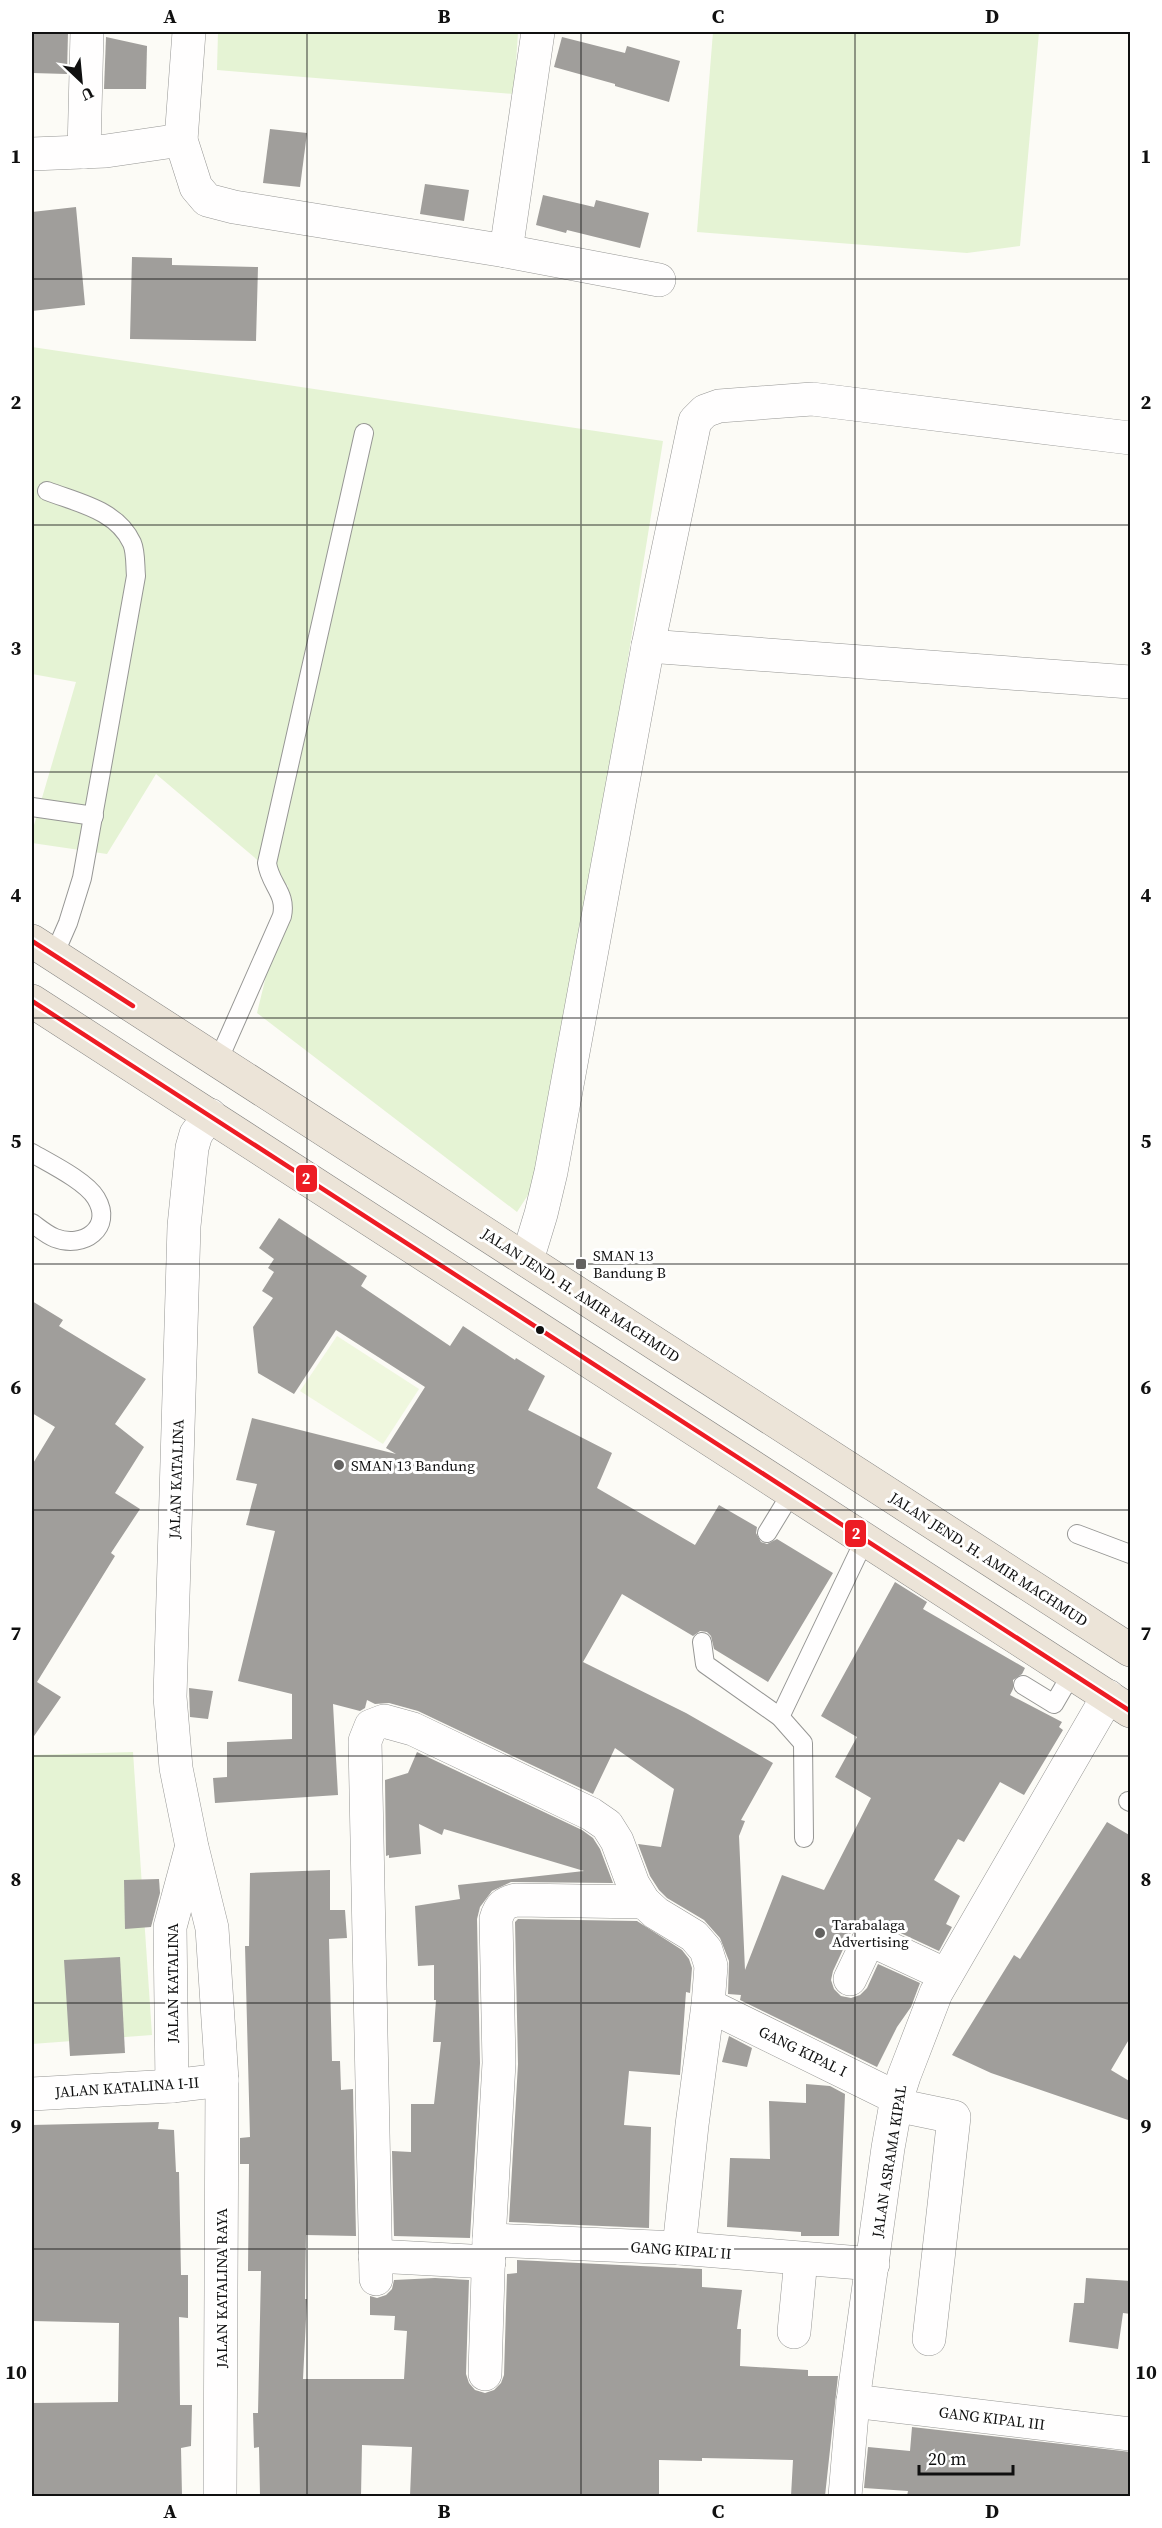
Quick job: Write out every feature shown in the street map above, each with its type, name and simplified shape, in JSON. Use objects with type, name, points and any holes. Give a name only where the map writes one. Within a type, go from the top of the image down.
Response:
[{"type":"highway","name":"JALAN JEND. H. AMIR MACHMUD","points":[[43,948],[1131,1650]]},
{"type":"highway","points":[[32,1001],[1120,1704]]},
{"type":"highway","points":[[792,1492],[818,1449]]},
{"type":"highway","points":[[865,1539],[892,1496]]},
{"type":"street","points":[[84,152],[87,32]]},
{"type":"street","points":[[189,32],[181,140],[196,187],[207,200],[234,207],[506,251],[659,280]]},
{"type":"street","points":[[506,251],[538,32]]},
{"type":"street","points":[[32,154],[84,152],[181,140]]},
{"type":"street","points":[[527,1260],[541,1214],[569,1080],[648,646],[690,436],[695,421],[705,411],[718,405],[812,399],[1131,438]]},
{"type":"street","points":[[648,646],[1131,682]]},
{"type":"street","name":"JALAN KATALINA","points":[[210,1114],[196,1134],[192,1148],[184,1226],[170,1697],[176,1768],[212,1928],[222,2080]]},
{"type":"street","name":"JALAN ASRAMA KIPAL","points":[[845,2496],[854,2401],[897,2101],[936,1993],[946,1975],[1120,1704]]},
{"type":"street","name":"GANG KIPAL II","points":[[644,1902],[633,1884],[618,1841],[607,1825],[591,1814],[413,1730],[384,1721],[371,1726],[365,1741],[375,2268],[489,2251],[679,2248],[873,2264]]},
{"type":"street","name":"JALAN KATALINA","points":[[172,2086],[170,1927],[192,1847]]},
{"type":"street","points":[[485,2374],[499,2063],[496,1919],[499,1909],[505,1903],[516,1900],[644,1902],[694,1936],[706,1950],[711,1966],[708,2005],[679,2248]]},
{"type":"street","points":[[850,1979],[869,1939],[946,1975]]},
{"type":"street","name":"GANG KIPAL I","points":[[708,2005],[897,2101],[954,2117],[929,2339]]},
{"type":"street","name":"JALAN KATALINA I-II","points":[[32,2094],[172,2086],[222,2080]]},
{"type":"street","name":"JALAN KATALINA RAYA","points":[[220,2496],[222,2080]]},
{"type":"street","points":[[794,2332],[801,2259]]},
{"type":"street","name":"GANG KIPAL III","points":[[854,2401],[1131,2434]]},
{"type":"lane","points":[[218,1061],[282,916],[284,906],[282,895],[271,879],[267,863],[364,433]]},
{"type":"lane","points":[[43,948],[68,923],[82,878],[136,576],[133,545],[122,527],[109,515],[47,491]]},
{"type":"lane","points":[[32,807],[94,816]]},
{"type":"lane","points":[[32,1153],[88,1189],[99,1205],[101,1219],[96,1231],[88,1238],[75,1242],[54,1238],[32,1223]]},
{"type":"lane","points":[[767,1533],[792,1492]]},
{"type":"lane","points":[[1077,1534],[1131,1554]]},
{"type":"lane","points":[[780,1717],[865,1539]]},
{"type":"lane","points":[[702,1642],[705,1664],[780,1717],[803,1743],[804,1838]]},
{"type":"lane","points":[[1023,1685],[1054,1704],[1072,1673]]},
{"type":"green space","points":[[218,32],[518,32],[514,94],[217,70]]},
{"type":"green space","points":[[713,32],[1039,32],[1020,246],[967,253],[697,232]]},
{"type":"green space","points":[[32,347],[663,441],[546,1167],[517,1212],[257,1013],[288,886],[156,774],[107,854],[32,843],[32,832],[76,682],[32,674]]},
{"type":"green space","points":[[337,1336],[419,1389],[383,1444],[300,1391]]},
{"type":"green space","points":[[133,1752],[152,2035],[32,2044],[32,1755]]},
{"type":"building","points":[[32,32],[68,32],[67,74],[32,73]]},
{"type":"building","points":[[106,37],[147,46],[146,89],[104,89]]},
{"type":"building","points":[[562,37],[625,53],[627,46],[680,61],[669,102],[554,67]]},
{"type":"building","points":[[270,129],[307,133],[300,187],[263,183]]},
{"type":"building","points":[[425,184],[469,190],[464,221],[420,214]]},
{"type":"building","points":[[543,195],[594,207],[596,200],[649,213],[640,248],[567,230],[566,233],[536,225]]},
{"type":"building","points":[[76,207],[85,305],[32,311],[32,212]]},
{"type":"building","points":[[132,257],[172,258],[172,265],[258,267],[256,341],[130,339]]},
{"type":"building","points":[[279,1218],[367,1276],[361,1286],[450,1346],[463,1326],[515,1360],[516,1358],[545,1376],[528,1410],[612,1453],[597,1488],[695,1545],[719,1505],[757,1527],[756,1533],[761,1542],[767,1544],[777,1539],[833,1573],[768,1682],[714,1649],[711,1636],[707,1632],[700,1631],[693,1636],[622,1594],[583,1662],[686,1713],[773,1763],[741,1820],[745,1821],[739,1836],[745,1970],[782,1875],[824,1890],[871,1798],[835,1777],[857,1737],[821,1716],[895,1582],[927,1602],[923,1609],[1025,1668],[1022,1674],[1013,1680],[1010,1695],[1062,1722],[1059,1727],[1063,1730],[1024,1795],[1000,1782],[964,1842],[958,1839],[934,1880],[960,1896],[946,1924],[952,1927],[939,1951],[877,1922],[867,1920],[859,1923],[852,1930],[833,1971],[831,1980],[834,1989],[841,1996],[851,1998],[860,1995],[867,1988],[878,1964],[920,1983],[911,2007],[897,2027],[877,2067],[740,2000],[741,1995],[728,1994],[729,1961],[720,1938],[704,1920],[667,1898],[659,1890],[650,1876],[638,1844],[661,1847],[674,1789],[615,1748],[593,1794],[418,1711],[389,1703],[375,1704],[367,1700],[365,1708],[360,1711],[333,1704],[338,1795],[215,1803],[213,1778],[227,1777],[227,1742],[292,1739],[292,1694],[238,1681],[275,1531],[246,1525],[257,1484],[236,1480],[252,1418],[396,1454],[386,1448],[425,1387],[336,1330],[294,1394],[258,1373],[253,1327],[273,1298],[262,1291],[274,1272],[268,1268],[274,1259],[259,1248]]},
{"type":"building","points":[[32,1301],[63,1320],[59,1326],[146,1379],[115,1424],[144,1447],[115,1493],[140,1509],[111,1553],[115,1556],[37,1682],[61,1697],[32,1739],[32,1465],[55,1427],[32,1413]]},
{"type":"building","points":[[189,1688],[213,1691],[208,1719],[190,1717]]},
{"type":"building","points":[[417,1752],[582,1830],[593,1838],[600,1849],[613,1883],[511,1882],[492,1891],[480,1907],[477,1919],[480,2063],[470,2238],[394,2236],[392,2151],[411,2152],[411,2104],[434,2104],[441,2042],[433,2042],[436,2000],[434,2000],[434,1965],[418,1966],[415,1906],[460,1899],[458,1885],[584,1871],[444,1829],[442,1835],[419,1824],[421,1854],[389,1858],[389,1855],[386,1856],[385,1780],[408,1773]]},
{"type":"building","points":[[1107,1822],[1131,1836],[1131,2036],[1111,2070],[1131,2082],[1131,2121],[991,2073],[952,2055],[1014,1955],[1020,1959]]},
{"type":"building","points":[[330,1870],[330,1910],[345,1910],[347,1938],[329,1939],[332,2061],[340,2061],[341,2090],[353,2089],[356,2236],[306,2235],[305,2299],[307,2299],[303,2379],[404,2379],[407,2331],[394,2330],[395,2316],[370,2315],[370,2296],[377,2298],[386,2295],[392,2289],[394,2280],[435,2278],[469,2280],[466,2374],[475,2390],[485,2393],[494,2390],[501,2383],[504,2375],[507,2274],[517,2273],[517,2260],[702,2269],[702,2287],[742,2290],[737,2329],[741,2329],[740,2366],[808,2370],[808,2376],[838,2376],[825,2496],[791,2496],[793,2460],[702,2458],[702,2461],[659,2460],[659,2496],[410,2496],[412,2447],[362,2445],[361,2496],[260,2496],[259,2447],[254,2448],[253,2413],[258,2413],[261,2271],[248,2271],[249,2164],[240,2164],[240,2138],[250,2137],[245,1946],[249,1946],[250,1873]]},
{"type":"building","points":[[159,1879],[160,1893],[151,1927],[125,1929],[124,1880]]},
{"type":"building","points":[[518,1919],[637,1921],[682,1950],[689,1959],[692,1968],[690,1993],[686,1992],[680,2075],[629,2071],[624,2125],[651,2127],[649,2228],[509,2222],[518,2064],[515,1922]]},
{"type":"building","points":[[120,1957],[125,2053],[70,2056],[64,1960]]},
{"type":"building","points":[[729,2036],[752,2048],[747,2067],[722,2062]]},
{"type":"building","points":[[806,2084],[830,2086],[845,2094],[839,2236],[801,2236],[801,2232],[727,2227],[730,2158],[770,2159],[769,2101],[806,2103]]},
{"type":"building","points":[[159,2122],[158,2129],[174,2130],[176,2172],[179,2172],[181,2275],[188,2275],[188,2318],[179,2317],[180,2405],[192,2405],[191,2446],[181,2448],[182,2496],[32,2496],[32,2403],[118,2402],[119,2323],[32,2321],[32,2125]]},
{"type":"building","points":[[1086,2278],[1131,2281],[1131,2314],[1123,2313],[1118,2349],[1069,2342],[1074,2303],[1084,2303]]},
{"type":"building","points":[[912,2427],[1131,2452],[1131,2496],[907,2496],[908,2491],[864,2488],[868,2447],[910,2451]]},
{"type":"transit line","name":"2","points":[[32,941],[133,1006]]},
{"type":"transit line","name":"2","points":[[32,1001],[1130,1711]]},
{"type":"place","name":"SMAN 13 Bandung B","points":[[581,1264]]},
{"type":"place","name":"SMAN 13 Bandung","points":[[339,1465]]},
{"type":"place","name":"Tarabalaga Advertising","points":[[820,1933]]}]
